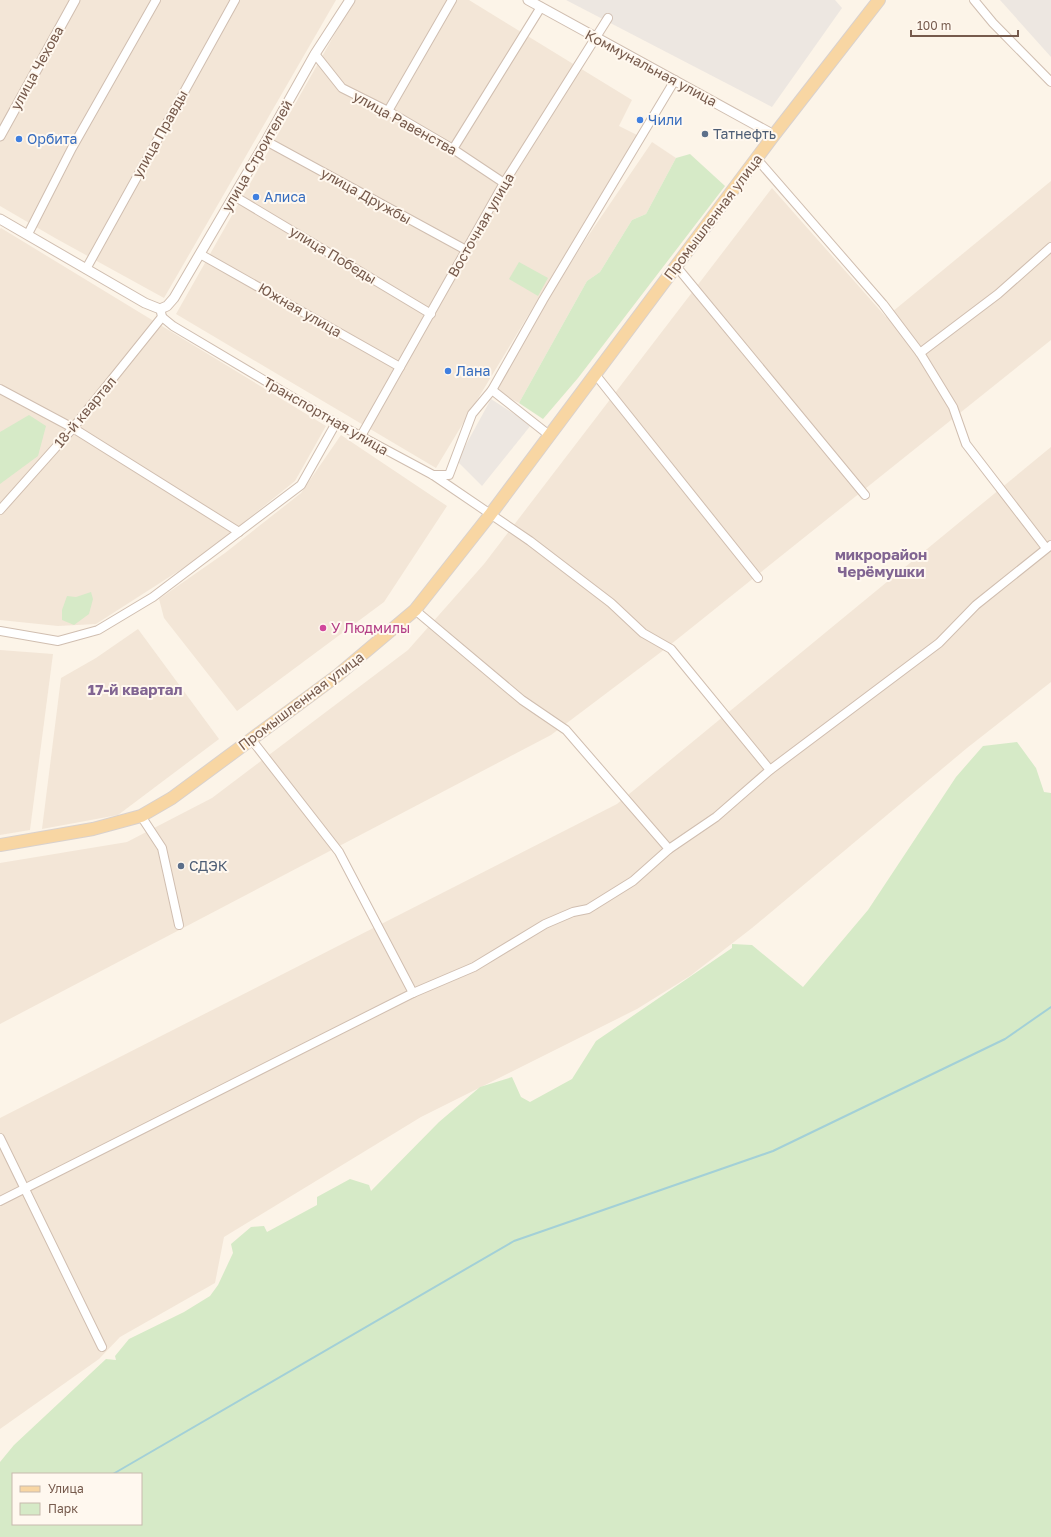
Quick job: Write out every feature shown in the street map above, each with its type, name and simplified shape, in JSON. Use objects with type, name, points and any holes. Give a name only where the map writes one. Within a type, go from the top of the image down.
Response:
[{"type":"main road","name":"Промышленная улица","points":[[0,845],[93,829],[141,816],[181,792],[338,675],[415,610],[490,515],[548,435],[774,135],[879,0]]},
{"type":"street","name":"улица Чехова","points":[[0,136],[75,0]]},
{"type":"street","points":[[28,234],[72,148],[156,0]]},
{"type":"street","name":"улица Правды","points":[[86,269],[235,0]]},
{"type":"street","name":"улица Строителей","points":[[161,313],[174,298],[315,54],[350,0]]},
{"type":"street","points":[[388,111],[452,0]]},
{"type":"street","name":"Коммунальная улица","points":[[528,0],[774,135]]},
{"type":"street","points":[[974,0],[993,24],[1051,82]]},
{"type":"street","points":[[453,149],[541,7]]},
{"type":"street","name":"Восточная улица","points":[[361,436],[504,183],[608,18]]},
{"type":"street","name":"улица Равенства","points":[[315,54],[342,88],[388,111],[453,149],[504,183]]},
{"type":"street","points":[[433,475],[449,475],[472,414],[492,390],[543,300],[675,80]]},
{"type":"street","name":"улица Дружбы","points":[[266,141],[466,250]]},
{"type":"street","points":[[0,1201],[413,993],[474,967],[545,924],[573,912],[588,909],[632,881],[669,849],[716,817],[770,770],[939,643],[976,605],[1048,546],[966,444],[953,407],[920,353],[883,304],[756,159]]},
{"type":"street","name":"улица Победы","points":[[234,196],[431,314]]},
{"type":"street","name":"Транспортная улица","points":[[0,219],[145,303],[161,313],[173,326],[336,423],[433,475],[530,541],[605,598],[644,633],[671,649],[770,770]]},
{"type":"street","points":[[920,353],[998,294],[1051,247]]},
{"type":"street","name":"Южная улица","points":[[200,254],[400,367]]},
{"type":"street","points":[[676,266],[865,495]]},
{"type":"street","name":"18-й квартал","points":[[0,510],[3,504],[73,428],[161,313]]},
{"type":"street","points":[[595,374],[758,578]]},
{"type":"street","points":[[0,389],[73,428],[239,532]]},
{"type":"street","points":[[492,390],[548,435]]},
{"type":"street","points":[[0,631],[58,641],[98,630],[153,597],[302,485],[336,423]]},
{"type":"street","points":[[415,610],[433,627],[522,700],[566,730],[669,849]]},
{"type":"street","points":[[250,740],[339,852],[413,993]]},
{"type":"street","points":[[141,816],[162,848],[179,925]]},
{"type":"street","points":[[0,1138],[102,1347]]},
{"type":"shaded area","points":[[0,0],[336,0],[164,298],[0,206]]},
{"type":"shaded area","points":[[354,0],[469,0],[632,100],[619,126],[637,135],[436,468],[176,314]]},
{"type":"shaded area","points":[[566,0],[835,0],[842,8],[772,107]]},
{"type":"shaded area","points":[[1000,0],[1051,0],[1051,57]]},
{"type":"shaded area","points":[[652,142],[676,158],[646,214],[632,220],[600,272],[587,281],[519,403],[496,391],[515,353],[584,242]]},
{"type":"shaded area","points":[[1051,181],[1051,340],[665,649],[551,735],[0,1024],[0,863],[127,842],[212,798],[408,650],[484,564],[772,188],[886,317]]},
{"type":"shaded area","points":[[1,228],[326,426],[295,481],[202,556],[96,624],[58,626],[0,620]]},
{"type":"shaded area","points":[[491,399],[531,425],[482,486],[457,461]]},
{"type":"shaded area","points":[[341,435],[447,506],[384,602],[237,711],[164,618],[159,599],[225,553],[301,493]]},
{"type":"shaded area","points":[[1051,447],[1051,682],[967,748],[752,928],[690,976],[637,1009],[421,1117],[224,1237],[215,1283],[120,1337],[99,1359],[0,1429],[0,1118],[617,804]]},
{"type":"shaded area","points":[[138,629],[219,739],[118,815],[42,829],[61,678],[96,658]]},
{"type":"shaded area","points":[[0,650],[53,654],[30,830],[0,835]]},
{"type":"green space","points":[[690,154],[725,186],[578,378],[543,419],[519,403],[587,281],[600,272],[632,220],[646,214],[676,158]]},
{"type":"green space","points":[[519,262],[548,278],[538,296],[509,279]]},
{"type":"green space","points":[[29,415],[46,426],[38,456],[0,484],[0,432]]},
{"type":"green space","points":[[91,592],[93,599],[89,614],[74,625],[62,620],[62,610],[67,596],[76,597]]},
{"type":"green space","points":[[1017,742],[1036,768],[1044,792],[1051,793],[1051,1537],[0,1537],[0,1462],[14,1445],[106,1359],[116,1360],[115,1356],[129,1339],[184,1312],[210,1296],[218,1285],[233,1253],[231,1244],[251,1227],[264,1226],[267,1232],[317,1205],[317,1197],[350,1179],[369,1185],[371,1191],[439,1122],[480,1087],[512,1077],[521,1097],[530,1102],[572,1079],[596,1041],[732,948],[732,944],[752,945],[803,987],[868,910],[956,777],[983,746]]},
{"type":"waterway","points":[[115,1473],[514,1241],[773,1151],[1005,1039],[1051,1007]]},
{"type":"place","name":"Чили","points":[[640,120]]},
{"type":"place","name":"Татнефть","points":[[705,134]]},
{"type":"place","name":"Орбита","points":[[19,139]]},
{"type":"place","name":"Алиса","points":[[256,197]]},
{"type":"place","name":"Лана","points":[[448,371]]},
{"type":"place","name":"У Людмилы","points":[[323,628]]},
{"type":"place","name":"СДЭК","points":[[181,866]]},
{"type":"district","name":"микрорайон Черёмушки","points":[[881,564]]},
{"type":"district","name":"17-й квартал","points":[[135,690]]}]
